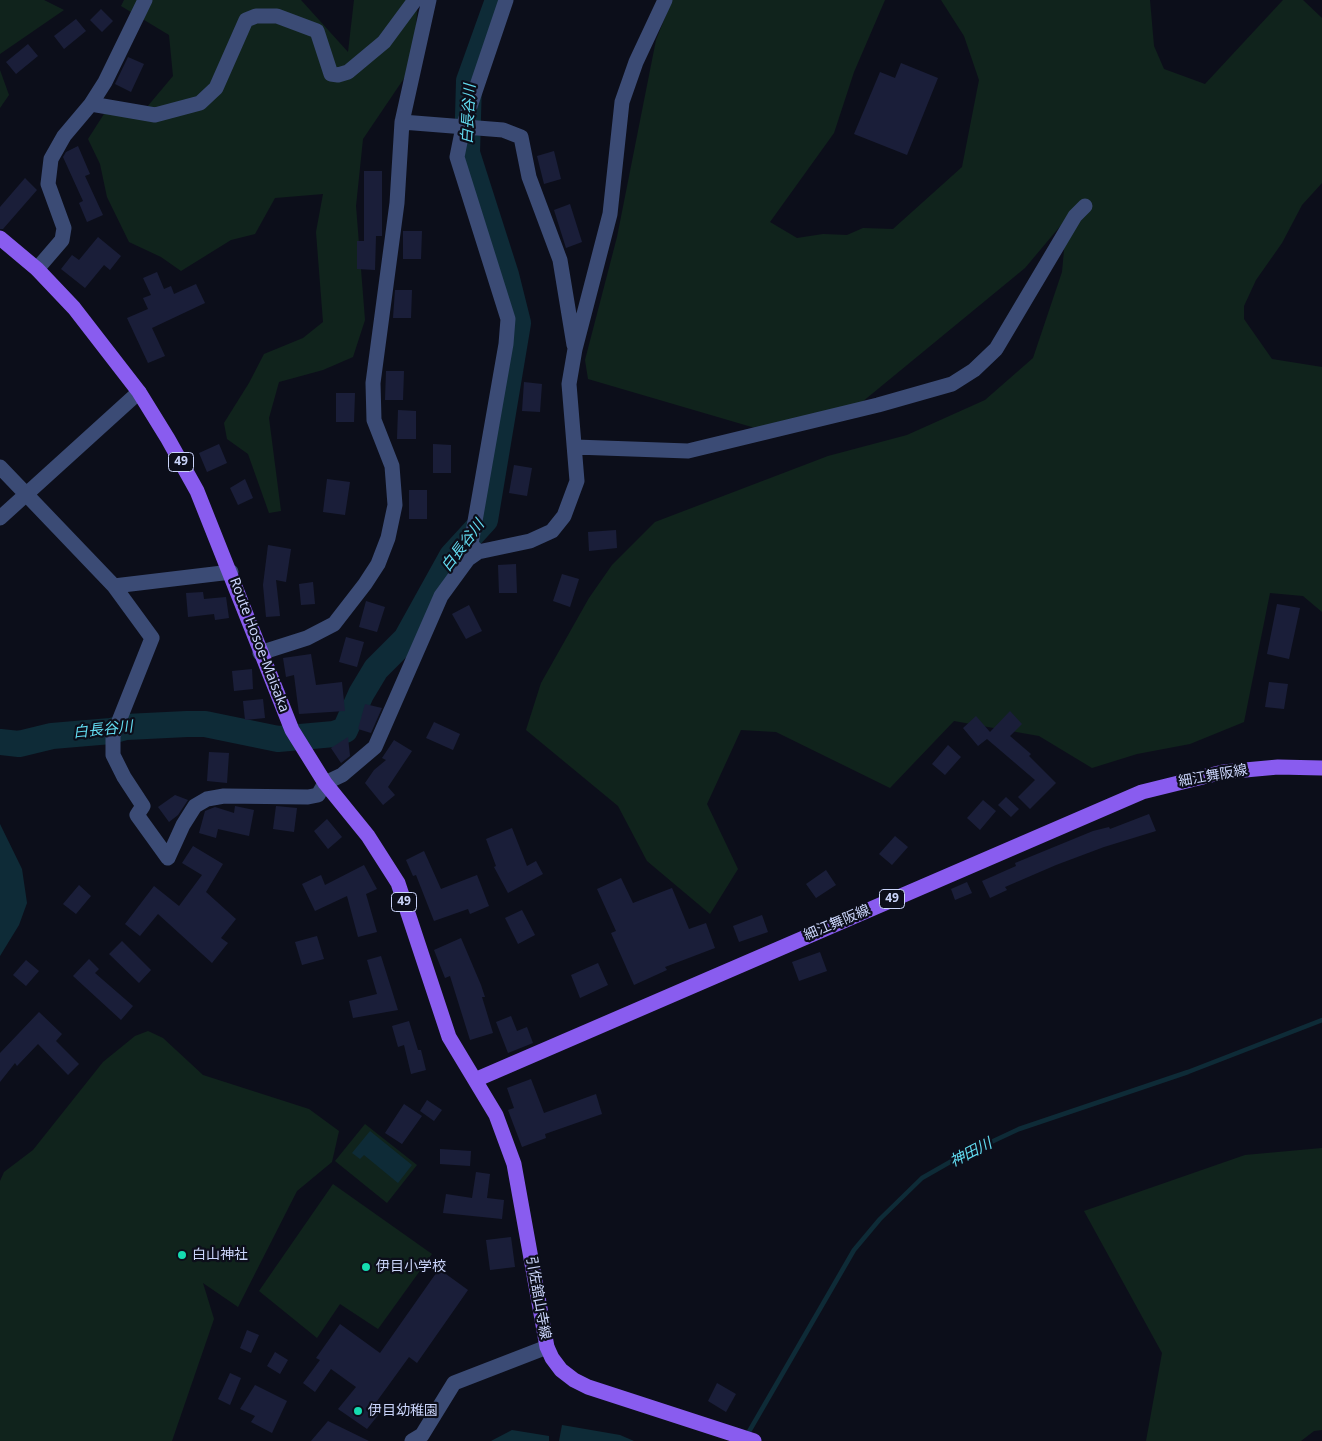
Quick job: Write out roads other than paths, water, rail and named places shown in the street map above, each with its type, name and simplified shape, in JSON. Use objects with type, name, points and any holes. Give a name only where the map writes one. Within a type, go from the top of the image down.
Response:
[{"type":"main road","name":"Route Hosoe-Maisaka","points":[[0,238],[36,269],[84,321],[139,392],[197,491],[231,572],[260,653],[292,730],[325,783],[368,836],[398,883],[450,1037],[474,1080]]},
{"type":"main road","name":"細江舞阪線","points":[[474,1080],[1142,792],[1223,772],[1278,767],[1322,768]]},
{"type":"main road","name":"引佐舘山寺線","points":[[474,1080],[496,1115],[514,1164],[547,1347],[561,1370],[574,1380],[753,1441]]},
{"type":"street","points":[[36,269],[62,240],[64,228],[48,184],[51,160],[64,136],[92,104],[115,64],[145,0]]},
{"type":"street","points":[[92,104],[155,115],[200,103],[216,88],[246,20],[256,16],[277,16],[317,32],[331,74],[338,75],[348,72],[384,42],[415,0]]},
{"type":"street","points":[[260,653],[307,638],[334,624],[378,564],[388,538],[395,505],[392,466],[374,420],[373,383],[396,203],[402,122],[429,0]]},
{"type":"street","points":[[478,552],[471,544],[506,344],[508,319],[456,157],[463,127],[506,0]]},
{"type":"street","points":[[0,467],[114,586],[152,638],[116,729],[113,755],[124,777],[143,806],[137,815],[168,858],[183,825],[195,806],[207,799],[224,796],[308,798],[318,795],[325,783],[342,775],[375,747],[441,596],[468,559],[478,552],[530,541],[552,531],[564,516],[572,499],[577,481],[569,384],[575,349],[610,214],[622,102],[636,62],[665,0]]},
{"type":"street","points":[[402,122],[503,130],[521,137],[529,177],[560,260],[575,349]]},
{"type":"street","points":[[575,447],[688,451],[878,405],[952,384],[974,370],[996,349],[1075,216],[1085,206]]},
{"type":"street","points":[[0,518],[139,392]]},
{"type":"street","points":[[114,586],[231,572]]},
{"type":"street","points":[[412,1441],[422,1435],[454,1383],[547,1347]]},
{"type":"water","points":[[0,824],[22,869],[27,903],[19,925],[0,956]]},
{"type":"water","points":[[370,1131],[412,1165],[398,1183],[364,1155],[360,1159],[352,1153]]},
{"type":"water","points":[[562,1425],[620,1435],[634,1441],[559,1441]]},
{"type":"water","points":[[512,1430],[549,1436],[549,1441],[491,1441]]},
{"type":"waterway","name":"白長谷川","points":[[0,742],[19,744],[52,736],[111,731],[126,727],[187,724],[205,724],[278,739],[334,734],[345,730],[361,694],[376,669],[406,639],[452,556],[485,520],[518,323],[506,275],[467,153],[469,81],[498,0]]},
{"type":"waterway","name":"神田川","points":[[747,1435],[854,1250],[880,1219],[922,1178],[957,1158],[1019,1129],[1188,1072],[1322,1020]]},
{"type":"place","name":"白山神社","points":[[182,1255]]},
{"type":"place","name":"伊目小学校","points":[[366,1267]]},
{"type":"place","name":"伊目幼稚園","points":[[358,1411]]}]
